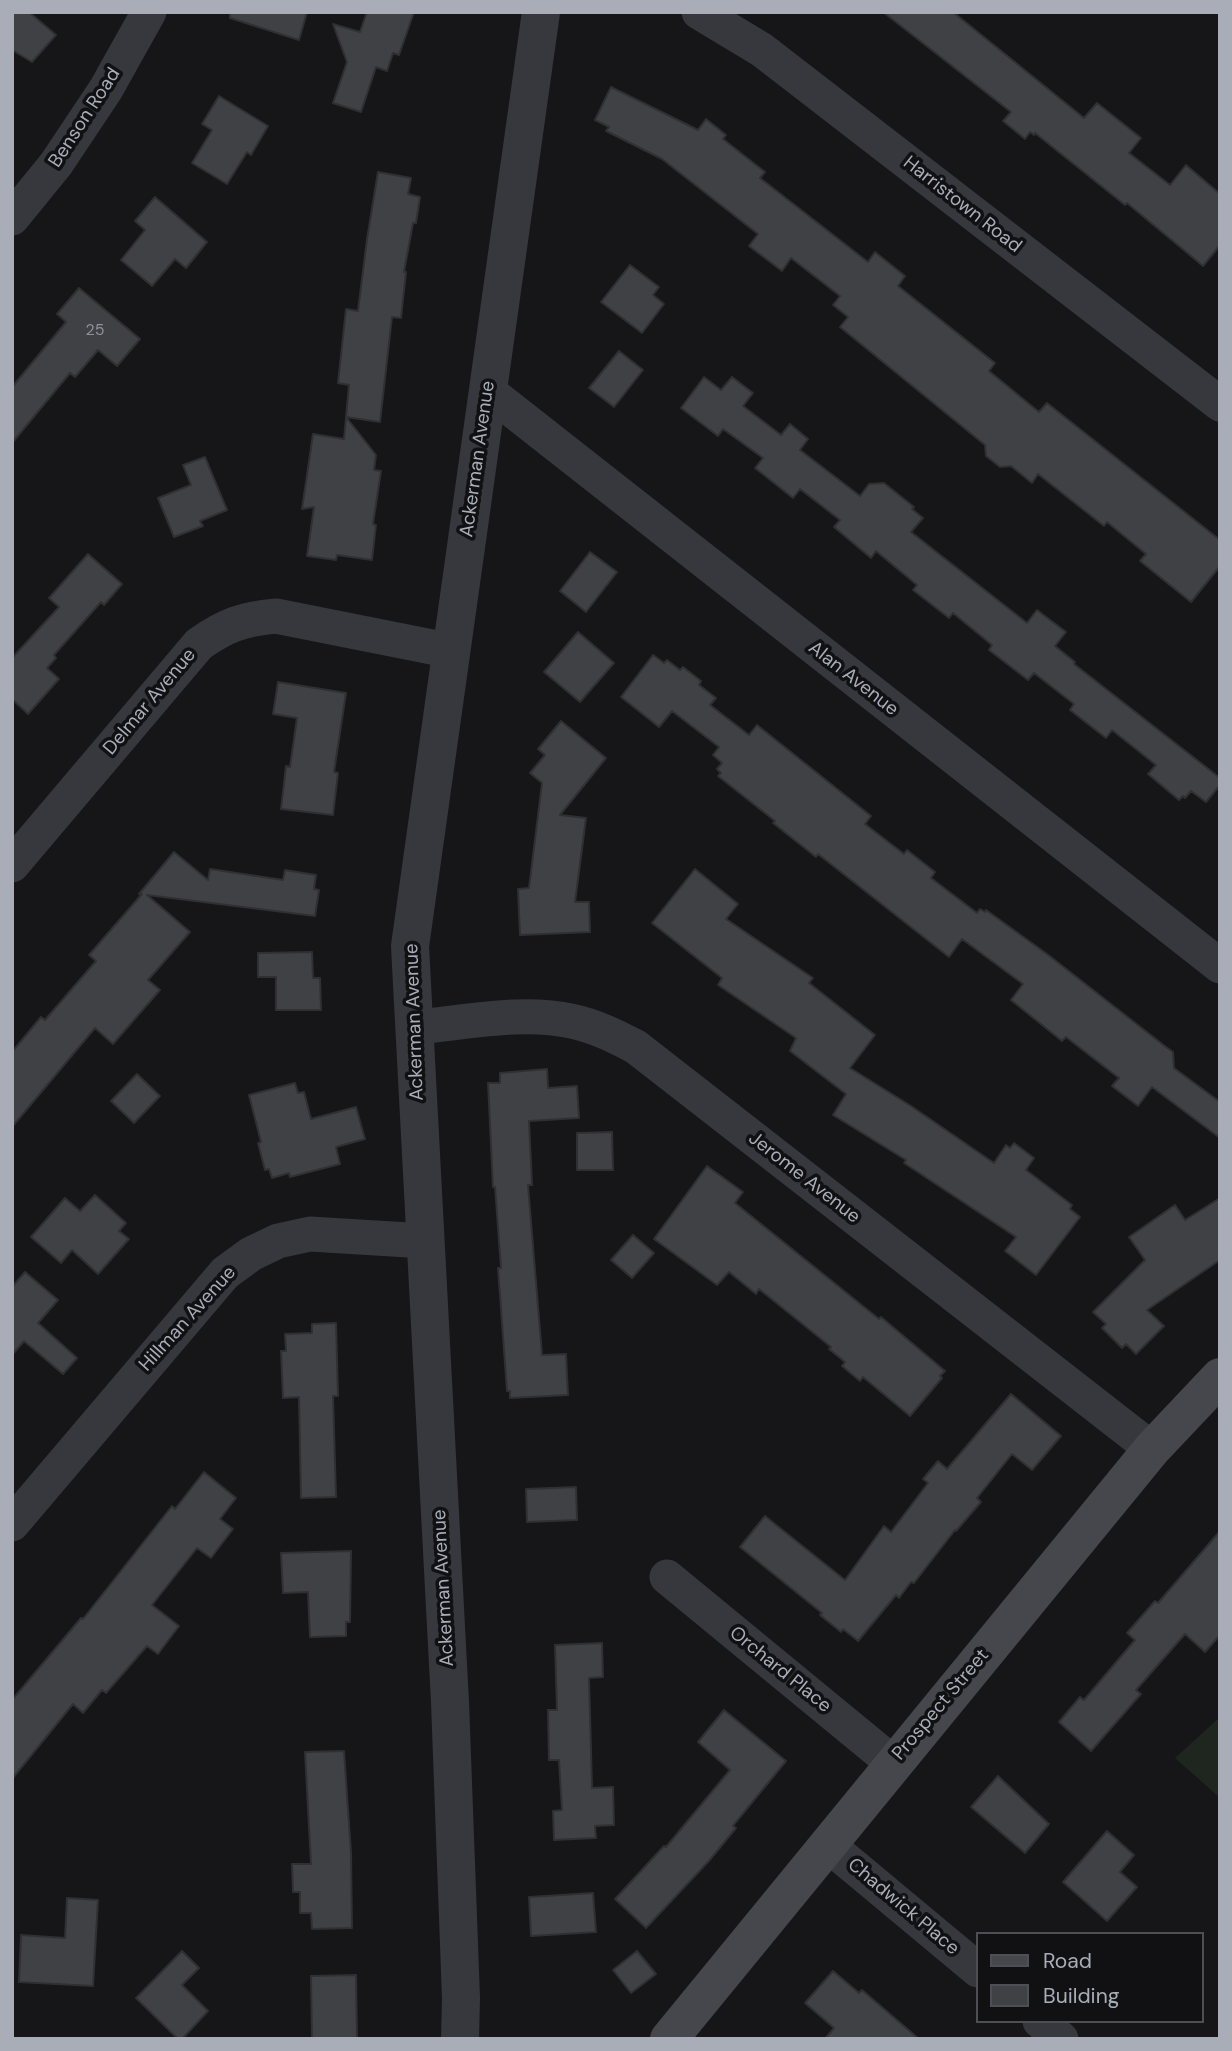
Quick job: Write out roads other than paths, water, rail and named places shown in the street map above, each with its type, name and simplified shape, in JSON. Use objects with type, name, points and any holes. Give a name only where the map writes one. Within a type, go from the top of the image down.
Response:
[{"type":"main road","name":"Prospect Street","points":[[669,2039],[1152,1449],[1220,1377]]},
{"type":"street","name":"Benson Road","points":[[12,218],[56,164],[106,89],[149,12]]},
{"type":"street","name":"Ackerman Avenue","points":[[460,2039],[461,1998],[450,1702],[410,946],[541,12]]},
{"type":"street","name":"Harristown Road","points":[[699,12],[762,50],[1220,404]]},
{"type":"street","name":"Alan Avenue","points":[[488,391],[1220,966]]},
{"type":"street","name":"Delmar Avenue","points":[[12,865],[199,644],[221,628],[247,618],[276,616],[452,651]]},
{"type":"street","name":"Jerome Avenue","points":[[414,1027],[529,1017],[568,1020],[601,1029],[636,1047],[1152,1449]]},
{"type":"street","name":"Hillman Avenue","points":[[12,1524],[225,1273],[251,1254],[278,1241],[310,1234],[425,1241]]},
{"type":"street","name":"Orchard Place","points":[[667,1577],[893,1763]]},
{"type":"street","name":"Chadwick Place","points":[[828,1845],[976,1968]]},
{"type":"street","points":[[1042,2023],[1061,2039]]}]
